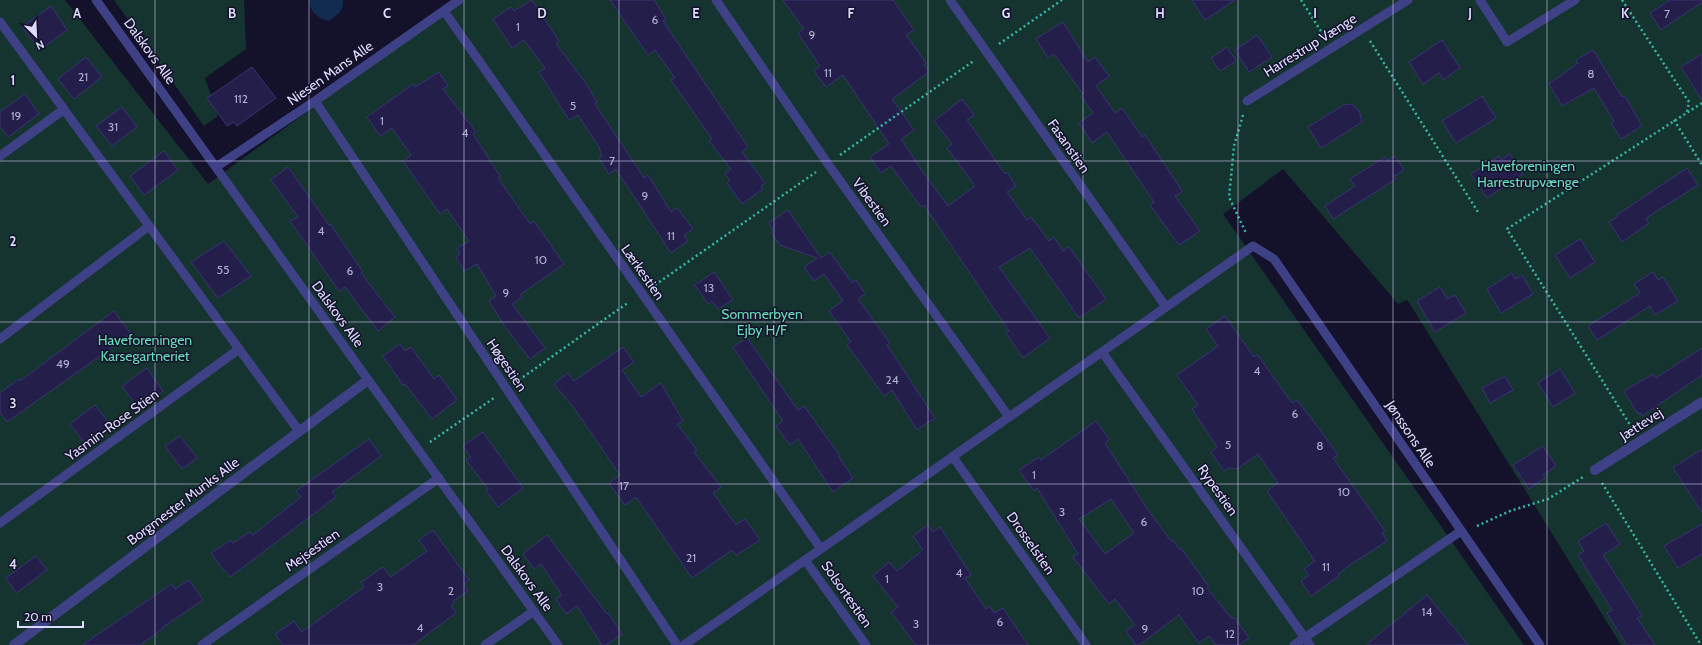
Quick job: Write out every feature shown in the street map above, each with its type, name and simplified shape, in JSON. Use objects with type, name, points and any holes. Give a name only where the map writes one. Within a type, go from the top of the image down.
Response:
[{"type":"street","name":"Borgmester Munks Alle","points":[[14,645],[368,380]]},
{"type":"street","name":"Jættevej","points":[[1594,470],[1702,402]]},
{"type":"lane","name":"Dalskovs Alle","points":[[96,0],[558,645]]},
{"type":"lane","name":"Niesen Mans Alle","points":[[216,167],[459,0]]},
{"type":"lane","name":"Vibestien","points":[[716,0],[828,164],[1009,417]]},
{"type":"lane","name":"Fasanstien","points":[[950,0],[1166,307]]},
{"type":"lane","name":"Harrestrup Vænge","points":[[1247,101],[1408,0]]},
{"type":"lane","points":[[1480,0],[1507,42],[1576,0]]},
{"type":"lane","name":"Lærkestien","points":[[444,11],[821,549]]},
{"type":"lane","points":[[0,22],[299,431]]},
{"type":"lane","name":"Høgestien","points":[[314,101],[677,645]]},
{"type":"lane","points":[[0,156],[63,110]]},
{"type":"lane","points":[[0,338],[149,226]]},
{"type":"lane","points":[[684,645],[1253,246]]},
{"type":"lane","name":"Jønssons Alle","points":[[1253,246],[1274,259],[1540,645]]},
{"type":"lane","name":"Yasmin-Rose Stien","points":[[0,523],[240,349]]},
{"type":"lane","name":"Rypestien","points":[[1102,352],[1308,641]]},
{"type":"lane","name":"Drosselstien","points":[[953,457],[1086,645]]},
{"type":"lane","name":"Mejsestien","points":[[202,645],[439,478]]},
{"type":"lane","points":[[1294,645],[1308,641],[1462,533]]},
{"type":"lane","name":"Solsortestien","points":[[805,560],[866,645]]},
{"type":"lane","points":[[485,645],[534,611]]},
{"type":"path","points":[[418,450],[1062,0]]},
{"type":"path","points":[[1301,0],[1332,48]]},
{"type":"path","points":[[1622,0],[1689,102],[1686,112]]},
{"type":"path","points":[[1362,29],[1478,212]]},
{"type":"path","points":[[1247,101],[1234,146],[1229,197],[1253,246]]},
{"type":"path","points":[[1640,441],[1507,229],[1702,103]]},
{"type":"path","points":[[1674,120],[1702,165]]},
{"type":"path","points":[[1462,533],[1483,522],[1548,499],[1594,470],[1701,645]]},
{"type":"green space","name":"Sommerbyen Ejby H/F","points":[[0,0],[65,0],[208,184],[461,0],[1702,0],[1702,645],[1621,645],[1410,304],[1407,300],[1398,304],[1283,169],[1223,214],[1524,645],[0,645]]},
{"type":"green space","points":[[114,0],[244,0],[246,49],[205,78],[218,116],[204,126]]},
{"type":"water","points":[[309,0],[343,0],[343,4],[341,10],[329,21],[315,14],[311,8]]},
{"type":"building","points":[[532,0],[559,41],[556,44],[585,82],[597,102],[595,104],[644,178],[648,175],[671,212],[677,208],[693,229],[684,235],[688,241],[671,253],[616,169],[609,174],[599,158],[602,156],[599,147],[578,115],[569,120],[539,72],[545,68],[524,40],[512,48],[493,19],[511,7],[514,11]]},
{"type":"building","points":[[610,0],[654,0],[666,19],[663,21],[748,147],[742,152],[765,183],[761,186],[763,189],[742,204],[727,183],[730,180],[725,174],[731,169],[709,141],[712,139],[671,80],[675,78],[655,50],[648,55]]},
{"type":"building","points":[[783,0],[893,0],[914,30],[906,35],[926,63],[924,65],[929,72],[892,99],[914,130],[901,139],[924,174],[948,206],[975,186],[947,148],[952,144],[934,121],[962,99],[974,115],[967,120],[1005,174],[1007,172],[1016,186],[1007,192],[1027,220],[1031,217],[1049,241],[1054,237],[1063,251],[1069,247],[1106,299],[1079,318],[1030,248],[999,267],[1050,338],[1023,358],[1006,333],[1009,331],[924,205],[921,207],[891,166],[881,173],[870,157],[889,144],[843,75],[826,87],[814,71],[820,66],[798,33],[804,29]]},
{"type":"building","points":[[1192,0],[1235,0],[1205,20]]},
{"type":"building","points":[[1670,0],[1702,0],[1702,2],[1661,30],[1650,13]]},
{"type":"building","points":[[51,6],[67,30],[40,50],[22,27]]},
{"type":"building","points":[[1063,22],[1088,62],[1095,57],[1109,76],[1096,86],[1115,113],[1122,108],[1142,137],[1145,135],[1181,189],[1182,192],[1175,196],[1200,231],[1179,245],[1150,205],[1154,202],[1107,132],[1092,143],[1079,123],[1093,113],[1081,96],[1083,94],[1054,54],[1048,58],[1036,39]]},
{"type":"building","points":[[1257,35],[1272,57],[1249,72],[1235,50]]},
{"type":"building","points":[[1442,40],[1460,68],[1443,80],[1439,73],[1423,84],[1409,62]]},
{"type":"building","points":[[1227,47],[1236,61],[1220,71],[1211,58]]},
{"type":"building","points":[[1593,50],[1622,97],[1625,96],[1642,126],[1621,139],[1611,123],[1614,121],[1594,88],[1562,106],[1549,84],[1578,63],[1576,60]]},
{"type":"building","points":[[1702,54],[1702,100],[1681,67]]},
{"type":"building","points":[[86,57],[102,77],[74,99],[58,79]]},
{"type":"building","points":[[252,67],[276,98],[237,126],[234,122],[227,126],[207,98]]},
{"type":"building","points":[[439,72],[448,86],[443,89],[476,132],[473,134],[500,176],[498,178],[530,224],[534,221],[564,264],[521,294],[522,297],[512,304],[545,348],[530,359],[504,325],[489,301],[496,296],[477,264],[464,271],[456,257],[460,254],[457,248],[469,241],[447,209],[440,214],[403,161],[411,155],[392,128],[380,136],[367,117],[413,84],[415,87]]},
{"type":"building","points":[[25,94],[39,114],[8,137],[0,126],[0,112]]},
{"type":"building","points":[[1482,96],[1496,118],[1456,143],[1442,121]]},
{"type":"building","points":[[1351,104],[1359,110],[1362,122],[1321,148],[1308,127],[1344,105]]},
{"type":"building","points":[[122,107],[137,127],[112,146],[96,126]]},
{"type":"building","points":[[164,151],[178,170],[144,195],[130,176]]},
{"type":"building","points":[[1510,154],[1523,174],[1487,198],[1471,174],[1499,156],[1501,160]]},
{"type":"building","points":[[1395,156],[1404,170],[1394,176],[1396,179],[1333,219],[1325,206],[1355,186],[1350,179],[1385,157],[1387,161]]},
{"type":"building","points":[[288,167],[329,225],[330,224],[363,272],[361,273],[395,317],[378,331],[345,287],[339,291],[290,221],[298,217],[271,180]]},
{"type":"building","points":[[1687,168],[1698,185],[1646,218],[1649,223],[1622,242],[1609,222],[1618,216],[1617,215]]},
{"type":"building","points":[[788,210],[821,258],[830,252],[852,283],[856,280],[865,294],[858,299],[890,343],[887,345],[935,418],[917,430],[892,390],[884,396],[847,345],[851,342],[829,311],[843,301],[824,274],[814,281],[804,267],[817,258],[780,245],[772,234],[773,230],[769,223]]},
{"type":"building","points":[[1580,239],[1595,262],[1570,278],[1555,255]]},
{"type":"building","points":[[224,241],[251,276],[218,298],[191,262]]},
{"type":"building","points":[[714,272],[733,300],[718,309],[712,301],[708,304],[695,285]]},
{"type":"building","points":[[1653,272],[1658,280],[1663,277],[1678,301],[1655,315],[1650,306],[1597,340],[1588,326],[1640,293],[1634,284]]},
{"type":"building","points":[[1512,273],[1515,279],[1522,275],[1533,294],[1501,313],[1487,289]]},
{"type":"building","points":[[1440,287],[1447,299],[1455,295],[1466,313],[1435,332],[1417,301]]},
{"type":"building","points":[[114,311],[131,334],[7,422],[0,412],[0,393],[19,379],[20,381]]},
{"type":"building","points":[[1225,316],[1254,357],[1257,354],[1292,403],[1297,400],[1320,430],[1338,455],[1333,458],[1385,531],[1382,533],[1387,541],[1347,567],[1338,574],[1339,576],[1311,596],[1301,581],[1309,575],[1304,569],[1315,561],[1267,491],[1278,483],[1258,454],[1237,469],[1229,468],[1224,471],[1211,452],[1217,447],[1192,409],[1198,405],[1177,375],[1218,346],[1206,329]]},
{"type":"building","points":[[747,338],[798,410],[804,406],[840,456],[839,457],[853,478],[833,492],[798,439],[790,445],[776,426],[783,421],[733,347]]},
{"type":"building","points":[[400,344],[405,351],[411,347],[434,379],[439,375],[457,400],[432,419],[405,384],[403,385],[383,356]]},
{"type":"building","points":[[623,347],[634,362],[622,370],[641,397],[661,383],[683,421],[677,424],[697,450],[694,452],[721,487],[713,493],[736,525],[745,519],[760,540],[736,555],[732,550],[692,578],[636,497],[625,505],[609,483],[620,475],[574,408],[554,384],[568,373],[574,381]]},
{"type":"building","points":[[1702,348],[1702,375],[1642,416],[1641,413],[1638,414],[1624,391],[1653,374],[1656,378]]},
{"type":"building","points":[[147,368],[163,391],[139,409],[122,386]]},
{"type":"building","points":[[1560,369],[1575,393],[1553,407],[1538,383]]},
{"type":"building","points":[[1505,376],[1513,390],[1490,403],[1482,388]]},
{"type":"building","points":[[95,405],[112,427],[87,446],[70,424]]},
{"type":"building","points":[[1096,421],[1109,439],[1105,443],[1148,510],[1171,541],[1173,540],[1179,549],[1181,548],[1209,587],[1207,588],[1232,619],[1234,617],[1249,638],[1239,645],[1216,645],[1209,636],[1199,643],[1179,615],[1139,645],[1136,645],[1126,631],[1135,625],[1115,599],[1109,604],[1073,557],[1078,554],[1037,488],[1034,491],[1019,470],[1039,457],[1041,460]],"holes":[[[1111,499],[1134,533],[1105,554],[1079,519]]]},
{"type":"building","points":[[483,432],[523,488],[498,507],[486,490],[488,489],[466,460],[471,457],[463,446]]},
{"type":"building","points":[[180,436],[197,458],[182,469],[165,446]]},
{"type":"building","points":[[369,439],[381,456],[332,492],[336,497],[230,577],[225,570],[224,571],[211,553],[231,540],[233,543],[250,532],[253,535],[301,497],[296,491]]},
{"type":"building","points":[[1543,446],[1556,466],[1543,475],[1545,478],[1529,489],[1513,465]]},
{"type":"building","points":[[1702,449],[1702,512],[1673,468]]},
{"type":"building","points":[[1606,523],[1620,544],[1603,555],[1642,616],[1637,618],[1655,645],[1627,645],[1607,613],[1612,610],[1578,555],[1584,551],[1578,541]]},
{"type":"building","points":[[1702,524],[1702,554],[1678,568],[1664,546]]},
{"type":"building","points":[[928,525],[933,532],[940,527],[971,575],[965,578],[986,609],[990,606],[994,613],[1003,608],[1028,645],[916,645],[891,612],[898,607],[873,576],[889,562],[897,571],[923,550],[913,536]]},
{"type":"building","points":[[433,530],[469,580],[464,584],[468,591],[453,601],[455,603],[451,605],[456,613],[413,645],[283,645],[275,634],[294,621],[302,632],[364,587],[361,582],[383,567],[391,577],[427,551],[419,540]]},
{"type":"building","points":[[547,535],[607,614],[608,613],[622,634],[606,645],[602,645],[577,606],[566,614],[556,599],[562,595],[541,564],[534,569],[523,554]]},
{"type":"building","points":[[36,556],[47,570],[16,593],[6,578]]},
{"type":"building","points":[[189,580],[203,600],[163,627],[164,628],[140,645],[82,645],[172,584],[175,589]]},
{"type":"building","points":[[1427,595],[1468,645],[1366,645]]},
{"type":"park label","name":"Haveforeningen Harrestrupvænge","points":[[1528,174]]},
{"type":"park label","name":"Haveforeningen Karsegartneriet","points":[[145,348]]}]
